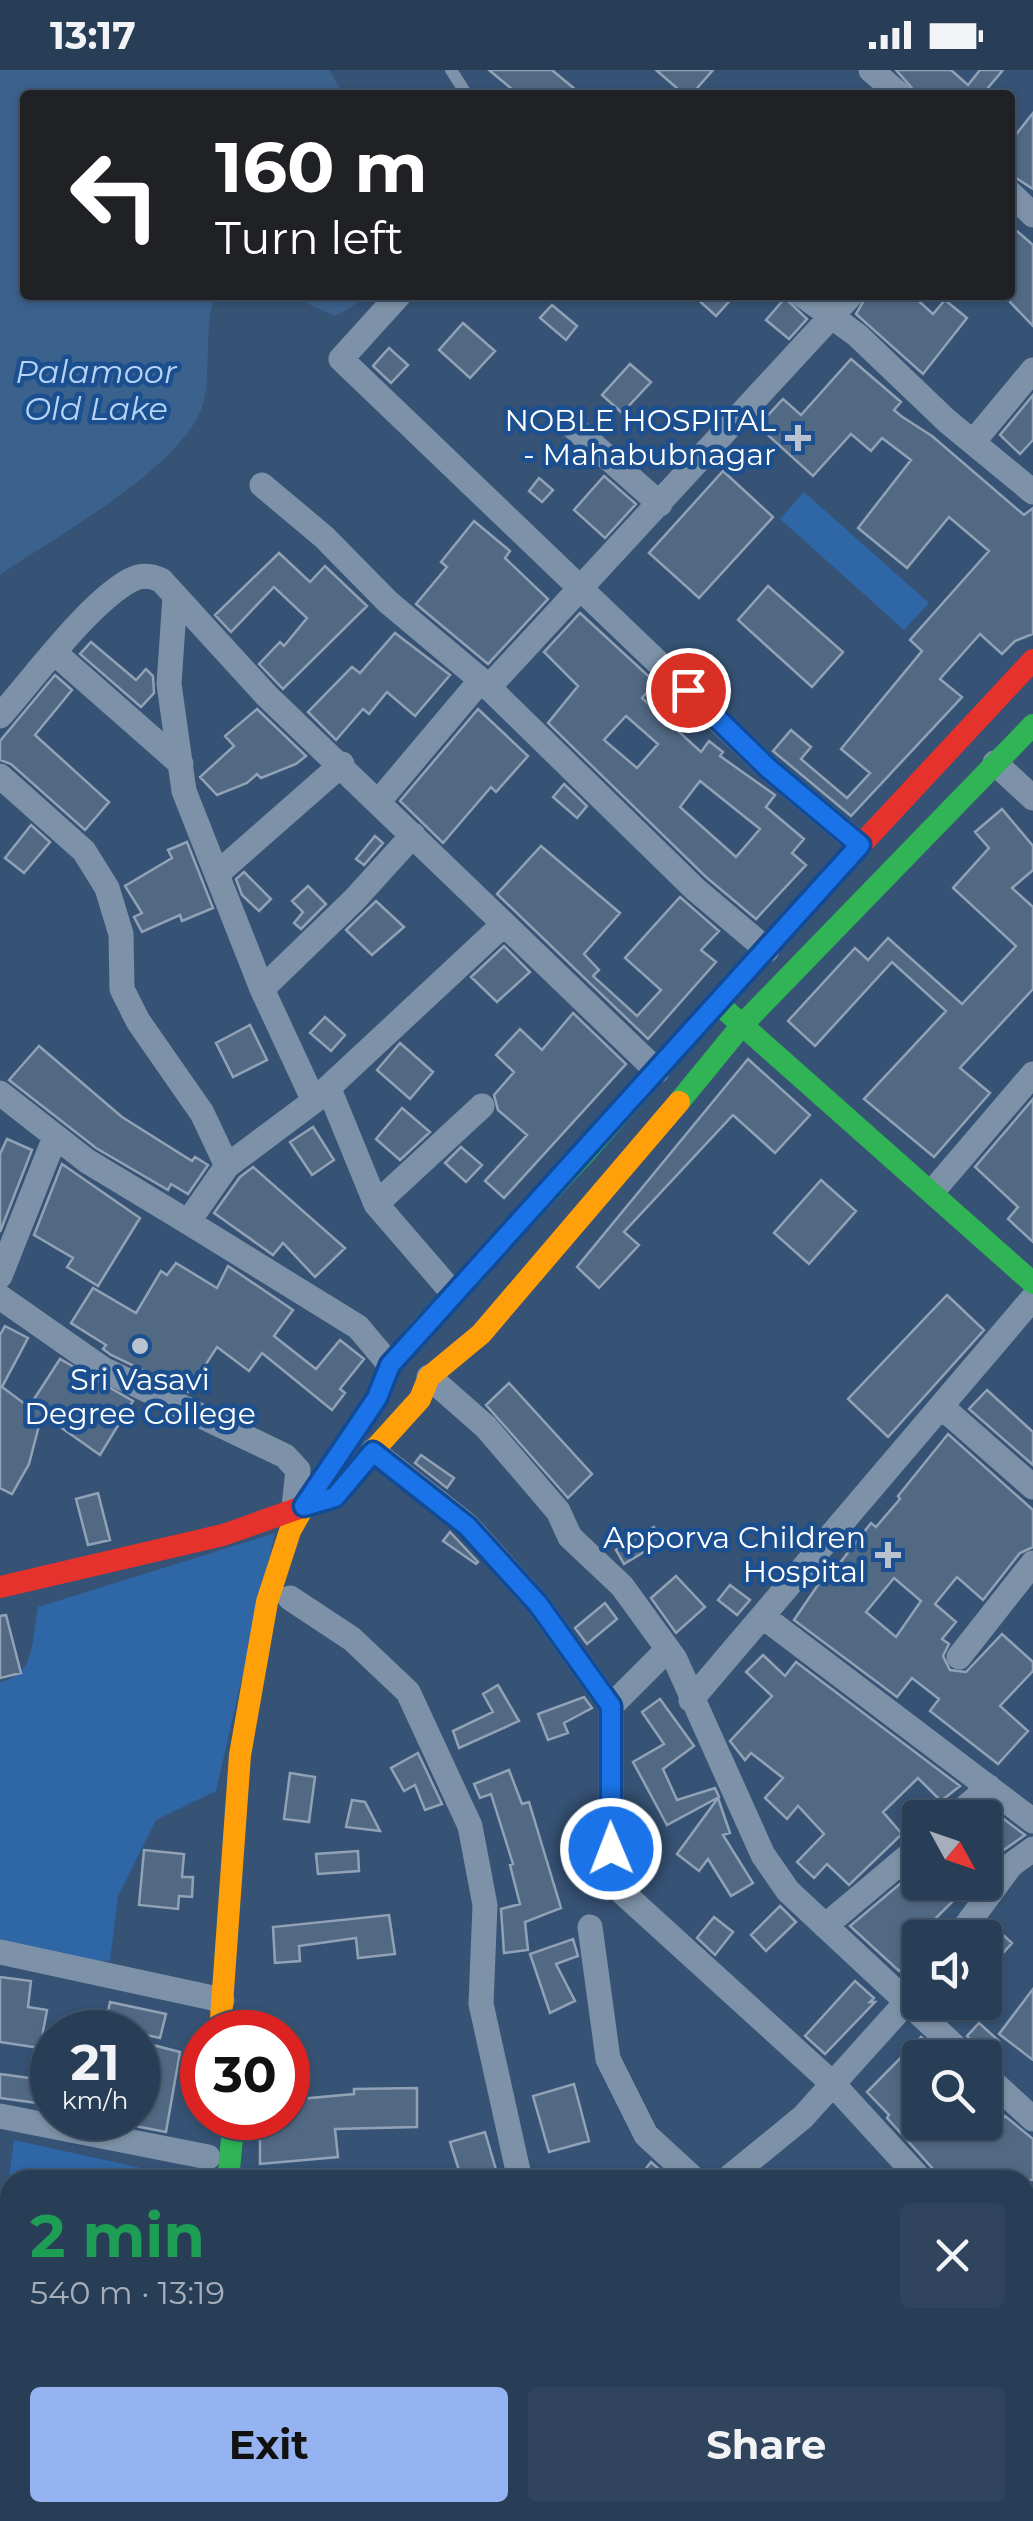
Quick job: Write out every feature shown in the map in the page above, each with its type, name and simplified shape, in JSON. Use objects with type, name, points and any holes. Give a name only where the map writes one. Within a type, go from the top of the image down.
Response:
[{"type":"main road","points":[[221,2010],[240,1755],[267,1602],[299,1506],[377,1398],[390,1365],[452,1292],[657,1071],[715,1001],[767,950],[1033,660]]},
{"type":"main road","points":[[243,2010],[264,1763],[290,1598],[306,1544],[335,1497],[420,1399],[428,1378],[481,1334],[555,1252],[742,1025],[1033,725]]},
{"type":"main road","points":[[715,1001],[1033,1283]]},
{"type":"main road","points":[[0,1587],[223,1536],[299,1506],[335,1497]]},
{"type":"main road","points":[[207,2169],[210,2140]]},
{"type":"main road","points":[[229,2170],[232,2140]]},
{"type":"street","points":[[870,70],[892,90]]},
{"type":"street","points":[[395,300],[341,359],[768,768],[860,845]]},
{"type":"street","points":[[809,300],[833,316],[1033,492]]},
{"type":"street","points":[[380,801],[847,300]]},
{"type":"street","points":[[973,442],[1033,370]]},
{"type":"street","points":[[572,425],[660,504]]},
{"type":"street","points":[[262,485],[324,537],[388,602],[485,684],[695,889],[767,950]]},
{"type":"street","points":[[0,716],[104,600],[132,579],[150,576],[175,596],[266,694],[657,1071]]},
{"type":"street","points":[[175,596],[170,684],[184,790],[262,989],[376,1204],[452,1292]]},
{"type":"street","points":[[56,654],[180,764]]},
{"type":"street","points":[[995,763],[1033,798]]},
{"type":"street","points":[[217,874],[342,764]]},
{"type":"street","points":[[0,776],[84,852],[108,888],[121,934],[122,990],[138,1021],[202,1113],[227,1166]]},
{"type":"street","points":[[262,989],[355,899],[413,835]]},
{"type":"street","points":[[188,1222],[227,1166],[321,1095],[504,924]]},
{"type":"street","points":[[933,1191],[1033,1074]]},
{"type":"street","points":[[0,1093],[87,1161],[358,1327],[390,1365]]},
{"type":"street","points":[[376,1204],[482,1106]]},
{"type":"street","points":[[0,1276],[55,1137]]},
{"type":"street","points":[[0,1297],[103,1370],[285,1456],[298,1470],[299,1506]]},
{"type":"street","points":[[692,1700],[1033,1298]]},
{"type":"street","points":[[428,1378],[486,1427],[558,1511],[570,1537],[622,1586],[668,1649],[763,1855],[788,1891],[902,1985]]},
{"type":"street","points":[[943,1408],[1033,1487]]},
{"type":"street","points":[[373,1452],[467,1526],[538,1604],[611,1706],[611,1882],[833,2084],[912,2170]]},
{"type":"street","points":[[959,1657],[1033,1563]]},
{"type":"street","points":[[290,1598],[352,1639],[408,1692],[470,1826],[485,1905],[480,2004],[518,2170]]},
{"type":"street","points":[[765,1618],[1033,1821]]},
{"type":"street","points":[[611,1706],[668,1649]]},
{"type":"street","points":[[974,1800],[989,1787]]},
{"type":"street","points":[[971,1920],[1012,1865],[1033,1849]]},
{"type":"street","points":[[826,1926],[902,1861]]},
{"type":"street","points":[[590,1927],[608,2058],[646,2135],[684,2170]]},
{"type":"street","points":[[0,1952],[222,2000]]},
{"type":"street","points":[[747,2170],[803,2117],[902,2006]]},
{"type":"street","points":[[935,2020],[951,2040]]},
{"type":"street","points":[[1002,2091],[1024,2111],[1033,2082]]},
{"type":"street","points":[[0,2116],[207,2169]]},
{"type":"shaded area","points":[[804,492],[929,603],[904,630],[780,519]]},
{"type":"shaded area","points":[[275,1533],[216,1791],[156,1820],[118,1896],[110,1961],[72,1960],[0,1940],[0,1682],[21,1672],[26,1664],[38,1607]]},
{"type":"shaded area","points":[[14,2140],[150,2170],[10,2170]]},
{"type":"water","name":"Palamoor Old Lake","points":[[0,70],[329,70],[341,90],[20,90],[20,300],[214,300],[205,395],[189,431],[168,455],[113,501],[0,575]]},
{"type":"water","points":[[300,300],[364,300],[335,316]]},
{"type":"building","points":[[489,70],[552,70],[576,90],[513,90]]},
{"type":"building","points":[[656,70],[713,70],[695,90],[679,90]]},
{"type":"building","points":[[896,70],[951,70],[968,85],[980,70],[1003,70],[986,90],[914,90]]},
{"type":"building","points":[[1033,113],[1033,189],[1015,177],[1015,136]]},
{"type":"building","points":[[1015,229],[1033,245],[1033,326],[1010,302],[1015,300]]},
{"type":"building","points":[[698,300],[730,300],[716,316]]},
{"type":"building","points":[[783,300],[807,319],[789,339],[766,320]]},
{"type":"building","points":[[864,300],[918,300],[933,314],[945,300],[967,318],[923,374],[856,314]]},
{"type":"building","points":[[552,305],[577,326],[566,340],[540,318]]},
{"type":"building","points":[[463,323],[495,351],[470,378],[439,350]]},
{"type":"building","points":[[389,348],[408,365],[391,383],[373,366]]},
{"type":"building","points":[[851,359],[901,402],[894,410],[901,416],[932,436],[1024,515],[1033,508],[1033,634],[1015,641],[1002,654],[980,634],[940,679],[962,697],[851,816],[773,751],[791,730],[811,747],[801,759],[847,798],[870,773],[841,749],[922,651],[910,640],[989,551],[949,517],[907,568],[858,528],[911,460],[882,438],[871,451],[851,434],[813,476],[758,426],[783,399],[801,415]]},
{"type":"building","points":[[630,364],[651,382],[622,413],[602,395]]},
{"type":"building","points":[[1033,395],[1033,440],[1020,454],[1000,435]]},
{"type":"building","points":[[723,471],[773,517],[699,598],[649,553]]},
{"type":"building","points":[[604,476],[636,504],[605,538],[574,510]]},
{"type":"building","points":[[539,478],[553,490],[542,502],[529,491]]},
{"type":"building","points":[[474,521],[510,551],[505,558],[548,599],[488,664],[416,604],[447,567],[441,562]]},
{"type":"building","points":[[279,553],[310,582],[325,566],[367,606],[283,689],[259,664],[280,642],[284,646],[307,618],[274,587],[231,632],[215,615]]},
{"type":"building","points":[[768,586],[843,652],[812,687],[738,620]]},
{"type":"building","points":[[580,613],[656,683],[642,698],[701,752],[709,741],[723,752],[720,756],[775,795],[766,807],[804,839],[792,853],[806,865],[756,919],[706,877],[548,723],[578,686],[544,652]],"holes":[[[626,716],[658,744],[637,768],[604,740]],[[700,781],[760,829],[736,857],[680,807]]]},
{"type":"building","points":[[395,633],[450,675],[415,716],[387,692],[369,714],[363,709],[336,740],[308,712],[352,667],[360,673]]},
{"type":"building","points":[[91,642],[136,680],[146,669],[153,676],[154,693],[141,707],[80,654]]},
{"type":"building","points":[[55,675],[72,690],[35,735],[109,802],[85,830],[11,764],[0,760],[0,741]]},
{"type":"building","points":[[257,709],[306,756],[296,764],[261,778],[257,774],[247,783],[217,795],[200,777],[234,746],[225,736]]},
{"type":"building","points":[[478,709],[528,756],[496,792],[491,787],[443,843],[400,801]]},
{"type":"building","points":[[564,784],[587,806],[577,818],[553,797]]},
{"type":"building","points":[[1002,809],[1033,846],[1033,870],[1012,888],[1033,907],[1033,989],[960,1068],[990,1093],[934,1157],[864,1099],[946,1011],[892,962],[815,1046],[788,1021],[855,948],[868,960],[888,938],[962,1004],[1016,946],[953,888],[989,848],[975,832]]},
{"type":"building","points":[[31,825],[50,842],[24,873],[5,858]]},
{"type":"building","points":[[375,836],[383,843],[364,865],[356,859]]},
{"type":"building","points":[[187,842],[213,908],[182,921],[180,915],[142,932],[134,917],[142,913],[125,886],[172,858],[168,850]]},
{"type":"building","points":[[541,846],[620,913],[584,954],[599,970],[593,976],[637,1016],[661,990],[625,958],[680,897],[719,931],[701,950],[716,962],[648,1039],[497,894]]},
{"type":"building","points":[[244,872],[271,899],[259,911],[242,895],[236,879]]},
{"type":"building","points":[[308,886],[326,904],[301,929],[294,923],[303,912],[292,901]]},
{"type":"building","points":[[376,901],[404,927],[372,955],[346,930]]},
{"type":"building","points":[[504,946],[530,972],[497,1002],[471,977]]},
{"type":"building","points":[[573,1013],[626,1064],[504,1198],[485,1181],[527,1135],[498,1110],[494,1095],[514,1072],[496,1055],[520,1029],[542,1050]]},
{"type":"building","points":[[325,1017],[345,1035],[331,1051],[310,1033]]},
{"type":"building","points":[[250,1025],[267,1060],[233,1077],[216,1043]]},
{"type":"building","points":[[400,1043],[433,1072],[410,1099],[377,1070]]},
{"type":"building","points":[[39,1046],[122,1117],[192,1161],[195,1157],[208,1165],[188,1194],[171,1184],[168,1190],[96,1148],[9,1080]]},
{"type":"building","points":[[748,1059],[810,1115],[775,1153],[733,1115],[624,1232],[639,1245],[599,1288],[577,1267]]},
{"type":"building","points":[[1033,1099],[1033,1242],[1008,1219],[1018,1207],[975,1167]]},
{"type":"building","points":[[402,1108],[430,1132],[400,1160],[376,1139]]},
{"type":"building","points":[[313,1127],[334,1160],[312,1175],[290,1142]]},
{"type":"building","points":[[7,1139],[32,1150],[0,1232],[0,1154]]},
{"type":"building","points":[[461,1147],[482,1165],[466,1182],[445,1163]]},
{"type":"building","points":[[62,1164],[140,1218],[98,1286],[67,1267],[73,1258],[34,1235]]},
{"type":"building","points":[[253,1167],[345,1248],[315,1277],[283,1243],[273,1255],[214,1213],[240,1177]]},
{"type":"building","points":[[821,1180],[856,1211],[809,1264],[774,1233]]},
{"type":"building","points":[[176,1263],[217,1288],[228,1266],[293,1310],[274,1336],[316,1369],[340,1340],[364,1359],[340,1389],[345,1393],[332,1410],[262,1353],[249,1371],[217,1347],[188,1392],[111,1355],[103,1349],[106,1345],[71,1323],[93,1288],[136,1313],[161,1271],[167,1275]]},
{"type":"building","points":[[947,1295],[984,1330],[888,1437],[848,1399]]},
{"type":"building","points":[[5,1326],[28,1338],[2,1387],[29,1407],[60,1359],[133,1401],[100,1455],[42,1414],[29,1464],[12,1494],[0,1488],[0,1335]]},
{"type":"building","points":[[509,1383],[592,1474],[568,1498],[486,1405]]},
{"type":"building","points":[[987,1390],[1033,1432],[1033,1465],[969,1409]]},
{"type":"building","points":[[948,1434],[1033,1510],[1033,1547],[1020,1553],[983,1600],[957,1577],[935,1604],[956,1622],[942,1639],[949,1644],[943,1656],[950,1670],[966,1672],[1002,1634],[1033,1662],[1033,1671],[1000,1706],[1028,1731],[998,1764],[930,1711],[939,1699],[912,1678],[897,1697],[794,1620],[822,1579],[825,1582],[871,1523],[876,1527],[900,1499],[898,1496]],"holes":[[[894,1578],[921,1601],[896,1637],[866,1612]]]},
{"type":"building","points":[[421,1455],[454,1478],[447,1488],[415,1463]]},
{"type":"building","points":[[98,1493],[110,1540],[88,1545],[76,1499]]},
{"type":"building","points":[[654,1527],[662,1541],[624,1564],[616,1550]]},
{"type":"building","points":[[450,1532],[478,1562],[476,1564],[443,1541]]},
{"type":"building","points":[[676,1576],[705,1607],[676,1633],[651,1598]]},
{"type":"building","points":[[730,1585],[750,1600],[737,1615],[718,1600]]},
{"type":"building","points":[[605,1603],[617,1619],[587,1644],[575,1628]]},
{"type":"building","points":[[6,1615],[21,1673],[0,1678],[0,1616]]},
{"type":"building","points":[[763,1655],[785,1676],[796,1662],[960,1786],[940,1800],[918,1778],[883,1812],[902,1834],[849,1885],[827,1864],[814,1878],[797,1862],[824,1834],[798,1806],[787,1819],[765,1798],[783,1778],[751,1753],[745,1760],[730,1741],[772,1696],[746,1672]]},
{"type":"building","points":[[498,1685],[519,1721],[459,1748],[453,1731],[493,1712],[483,1694]]},
{"type":"building","points":[[584,1697],[592,1708],[564,1723],[568,1733],[548,1740],[538,1714]]},
{"type":"building","points":[[660,1699],[694,1746],[663,1769],[677,1800],[715,1788],[719,1797],[667,1825],[633,1762],[664,1744],[642,1712]]},
{"type":"building","points":[[418,1753],[442,1804],[425,1810],[415,1785],[404,1791],[391,1768]]},
{"type":"building","points":[[509,1770],[522,1804],[529,1802],[561,1908],[525,1922],[528,1950],[504,1953],[501,1909],[520,1904],[510,1865],[513,1864],[491,1794],[480,1798],[474,1784]]},
{"type":"building","points":[[290,1773],[315,1777],[309,1822],[284,1819]]},
{"type":"building","points":[[718,1798],[730,1833],[723,1835],[753,1883],[731,1896],[708,1859],[699,1871],[677,1854]]},
{"type":"building","points":[[352,1800],[365,1802],[380,1831],[346,1827]]},
{"type":"building","points":[[1002,1818],[1025,1835],[1002,1851]]},
{"type":"building","points":[[144,1850],[184,1854],[182,1877],[193,1877],[192,1897],[179,1896],[178,1909],[139,1905]]},
{"type":"building","points":[[358,1851],[359,1871],[318,1874],[316,1854]]},
{"type":"building","points":[[902,1882],[902,1900],[954,1900],[934,1920],[902,1920],[899,1971],[850,1926]]},
{"type":"building","points":[[780,1906],[796,1922],[766,1951],[751,1935]]},
{"type":"building","points":[[389,1915],[395,1954],[358,1958],[356,1938],[299,1946],[300,1961],[275,1963],[273,1927]]},
{"type":"building","points":[[714,1917],[733,1932],[715,1955],[697,1938]]},
{"type":"building","points":[[1002,1934],[1012,1943],[1002,1954]]},
{"type":"building","points":[[573,1939],[578,1956],[556,1964],[575,2001],[550,2013],[530,1954]]},
{"type":"building","points":[[0,1977],[31,1981],[28,2007],[47,2010],[30,2010],[30,2046],[0,2042]]},
{"type":"building","points":[[855,1981],[874,1998],[870,2002],[875,2002],[825,2054],[805,2036]]},
{"type":"building","points":[[1033,1989],[1033,2060],[999,2034]]},
{"type":"building","points":[[110,2002],[147,2010],[108,2010]]},
{"type":"building","points":[[160,2013],[166,2014],[160,2038]]},
{"type":"building","points":[[979,2023],[998,2040],[971,2040],[967,2036]]},
{"type":"building","points":[[160,2047],[180,2052],[166,2132],[160,2131]]},
{"type":"building","points":[[902,2056],[902,2135],[887,2118],[889,2115],[867,2092]]},
{"type":"building","points":[[0,2074],[30,2078],[30,2102],[0,2098]]},
{"type":"building","points":[[574,2084],[589,2141],[549,2152],[533,2096]]},
{"type":"building","points":[[417,2088],[417,2127],[335,2129],[338,2157],[260,2164],[260,2140],[310,2140],[310,2098],[354,2094],[354,2089]]},
{"type":"building","points":[[1005,2116],[1033,2139],[1033,2170],[933,2169],[907,2140],[1002,2140]]},
{"type":"building","points":[[485,2132],[496,2170],[459,2170],[450,2142]]},
{"type":"traffic: fast","points":[[679,1102],[742,1025],[1033,725]]},
{"type":"traffic: fast","points":[[425,1324],[585,1153],[763,950]]},
{"type":"traffic: fast","points":[[723,1008],[1033,1283]]},
{"type":"traffic: fast","points":[[229,2170],[232,2140]]},
{"type":"traffic: slow","points":[[354,1472],[420,1399],[429,1377],[481,1334],[679,1102]]},
{"type":"traffic: slow","points":[[222,2010],[240,1755],[267,1602],[290,1531],[304,1506],[377,1399],[390,1365],[425,1324]]},
{"type":"traffic: jam","points":[[763,950],[1033,660]]},
{"type":"traffic: jam","points":[[0,1587],[223,1535],[319,1501]]},
{"type":"place","name":"NOBLE HOSPITAL - Mahabubnagar","points":[[798,438]]},
{"type":"place","name":"Sri Vasavi Degree College","points":[[140,1346]]},
{"type":"place","name":"Apporva Children Hospital","points":[[888,1555]]},
{"type":"route","points":[[611,1849],[611,1706],[538,1604],[467,1526],[373,1452],[335,1497],[304,1506],[377,1398],[390,1365],[860,845],[768,768],[688,690]]}]
